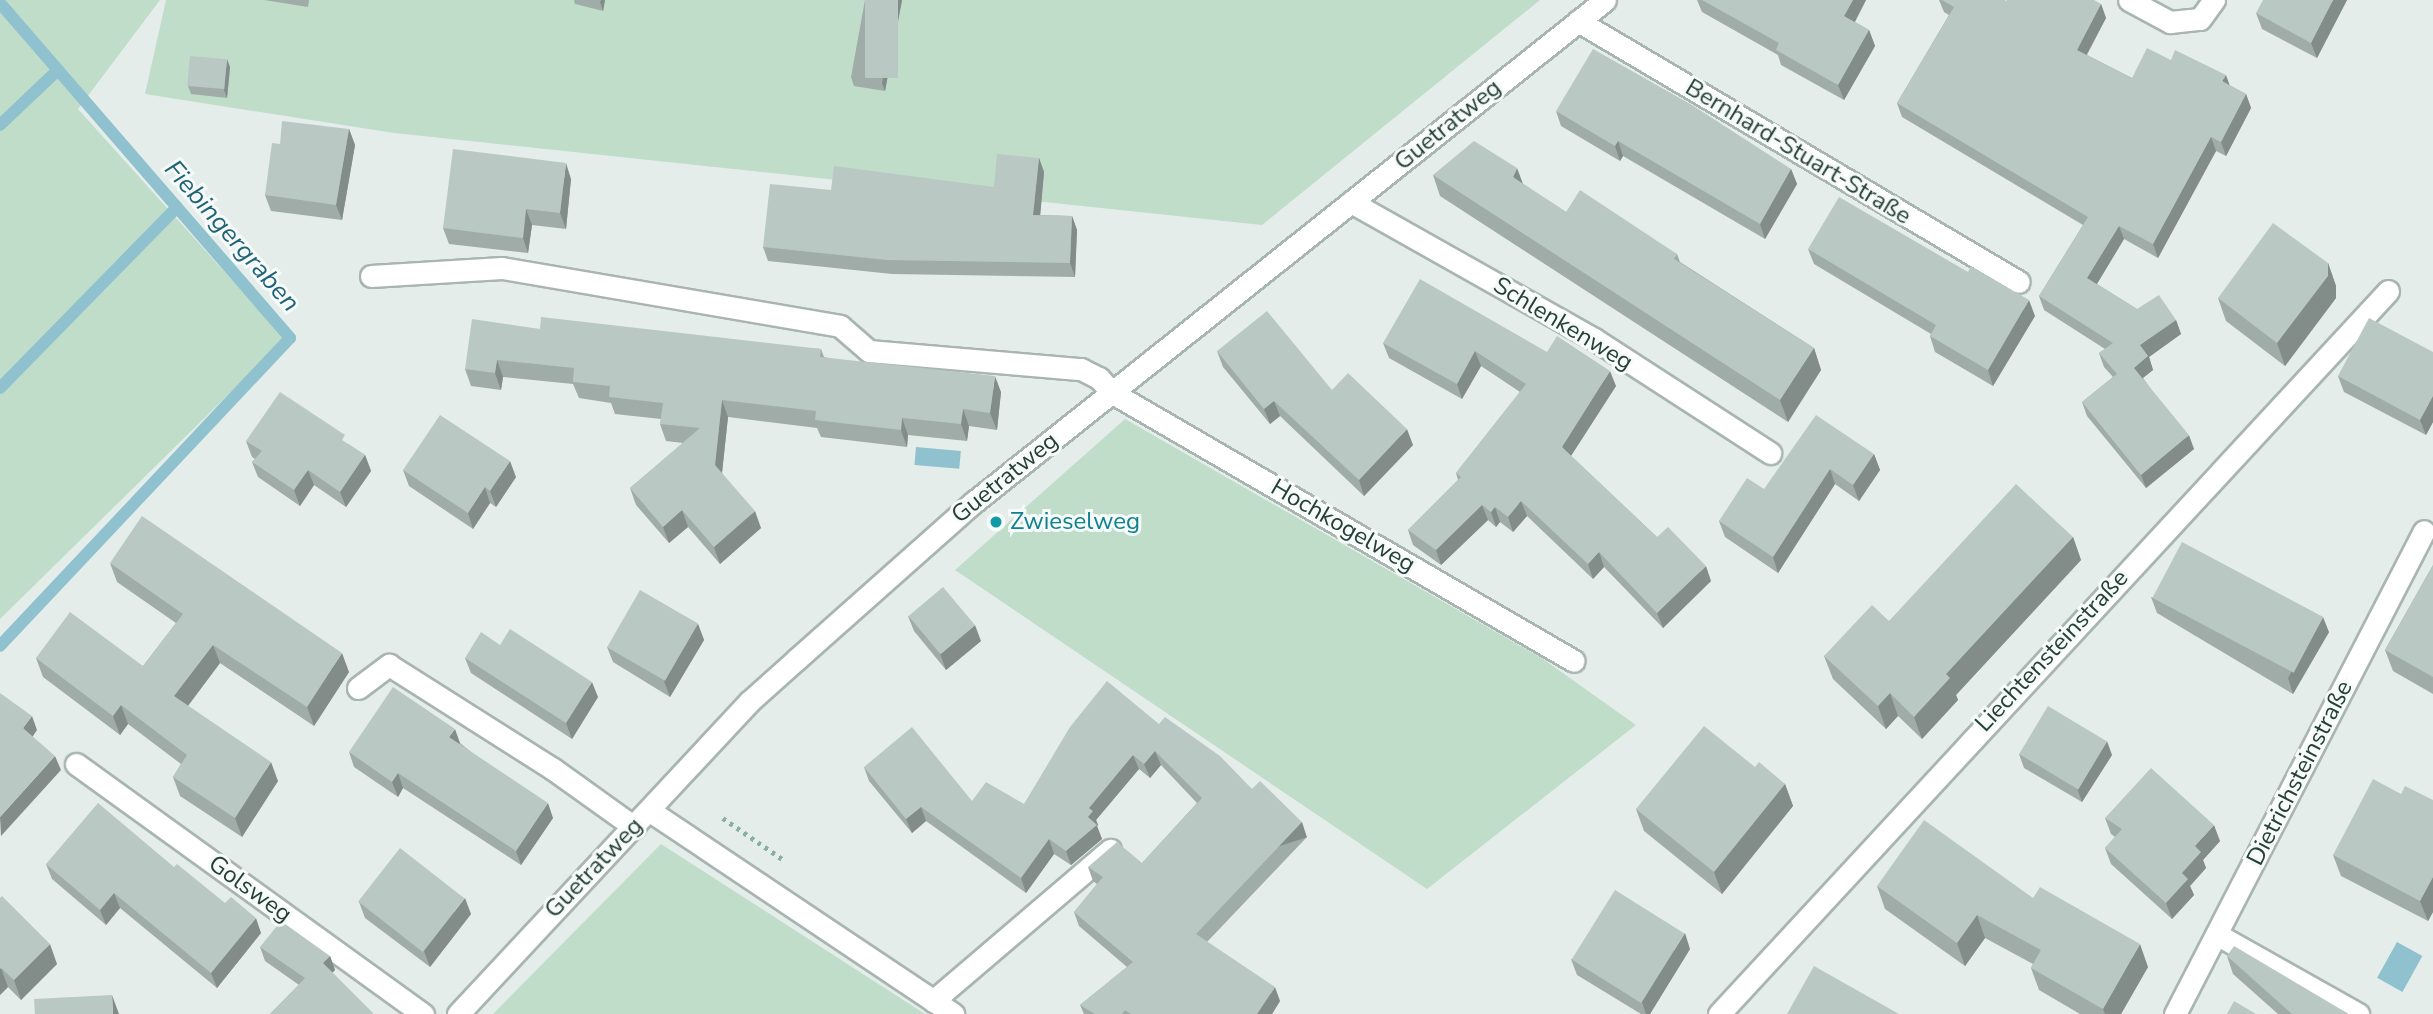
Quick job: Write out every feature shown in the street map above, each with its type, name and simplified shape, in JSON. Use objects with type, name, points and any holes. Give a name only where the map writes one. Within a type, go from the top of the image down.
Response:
[{"type":"street","name":"Guetratweg","points":[[458,1014],[750,701],[974,502],[1605,0]]},
{"type":"street","points":[[2129,0],[2170,22],[2200,19],[2214,0]]},
{"type":"street","name":"Bernhard-Stuart-Straße","points":[[1578,22],[2019,282]]},
{"type":"street","name":"Schlenkenweg","points":[[1351,202],[1594,339],[1770,453]]},
{"type":"street","name":"Hochkogelweg","points":[[372,276],[502,268],[840,326],[869,351],[1082,369],[1099,378],[1111,392],[1574,661]]},
{"type":"street","name":"Liechtensteinstraße","points":[[1719,1014],[2388,291]]},
{"type":"street","name":"Dietrichsteinstraße","points":[[2175,1014],[2424,531]]},
{"type":"street","points":[[358,688],[390,665],[553,769],[634,827]]},
{"type":"street","name":"Golsweg","points":[[76,764],[423,1014]]},
{"type":"street","points":[[650,811],[953,1014]]},
{"type":"street","points":[[933,1001],[1116,844]]},
{"type":"street","points":[[2218,935],[2358,1014]]},
{"type":"green space","points":[[0,0],[160,0],[78,109],[285,339],[0,619]]},
{"type":"green space","points":[[166,0],[1540,0],[1262,225],[394,133],[145,94]]},
{"type":"green space","points":[[1125,419],[1543,659],[1636,725],[1427,889],[955,570]]},
{"type":"green space","points":[[661,844],[925,1014],[493,1014]]},
{"type":"water","points":[[916,447],[961,451],[959,469],[914,465]]},
{"type":"water","points":[[2397,942],[2422,956],[2402,992],[2377,978]]},
{"type":"building","points":[[865,0],[898,0],[898,78],[865,78]]},
{"type":"building","points":[[1702,0],[1853,0],[1844,16],[1869,30],[1838,85],[1776,50],[1779,43]]},
{"type":"building","points":[[1942,0],[2094,0],[2101,4],[2077,50],[2132,78],[2147,48],[2171,60],[2175,50],[2226,75],[2222,81],[2246,94],[2221,142],[2211,137],[2153,244],[2119,226],[2087,278],[2137,309],[2159,295],[2176,320],[2140,345],[2148,356],[2134,368],[2189,435],[2141,475],[2082,402],[2117,374],[2099,353],[2113,343],[2039,296],[2088,217],[1897,103],[1954,7]]},
{"type":"building","points":[[2263,0],[2333,0],[2311,43],[2256,13]]},
{"type":"building","points":[[1593,49],[1692,105],[1791,169],[1760,224],[1618,141],[1615,146],[1556,111]]},
{"type":"building","points":[[190,56],[227,59],[224,89],[187,86]]},
{"type":"building","points":[[282,121],[349,129],[336,205],[265,195],[272,143],[280,144]]},
{"type":"building","points":[[1474,141],[1517,168],[1513,177],[1566,212],[1580,190],[1677,254],[1674,259],[1814,348],[1780,400],[1433,175]]},
{"type":"building","points":[[453,149],[566,163],[560,213],[526,209],[523,238],[443,228]]},
{"type":"building","points":[[997,154],[1039,158],[1033,215],[1072,216],[1070,263],[887,260],[763,247],[770,184],[831,190],[834,166],[994,187]]},
{"type":"building","points":[[1839,197],[1968,272],[1971,266],[2029,300],[1988,370],[1930,336],[1936,325],[1808,249]]},
{"type":"building","points":[[2273,223],[2328,263],[2328,276],[2277,343],[2218,298]]},
{"type":"building","points":[[1420,279],[1547,352],[1557,336],[1610,371],[1562,447],[1657,537],[1668,527],[1706,566],[1657,613],[1599,552],[1588,564],[1521,501],[1508,517],[1495,507],[1491,512],[1482,505],[1436,550],[1408,530],[1461,477],[1456,473],[1526,384],[1475,351],[1457,384],[1383,343]]},
{"type":"building","points":[[1267,311],[1332,390],[1348,373],[1407,429],[1359,480],[1274,401],[1264,409],[1217,351]]},
{"type":"building","points":[[541,317],[821,349],[820,357],[995,376],[990,413],[963,409],[961,424],[902,418],[901,430],[815,420],[816,411],[722,400],[715,465],[755,511],[714,547],[682,510],[663,527],[630,488],[700,428],[660,424],[663,403],[609,397],[610,386],[573,382],[574,368],[497,360],[495,373],[465,369],[472,319],[540,329]]},
{"type":"building","points":[[2369,318],[2433,352],[2433,396],[2420,420],[2338,376]]},
{"type":"building","points":[[280,392],[345,435],[342,440],[365,455],[340,492],[308,470],[294,490],[252,462],[262,451],[246,441]]},
{"type":"building","points":[[440,415],[510,461],[490,491],[485,487],[468,513],[403,470]]},
{"type":"building","points":[[1816,415],[1874,454],[1853,485],[1830,469],[1773,557],[1719,521],[1747,478],[1764,489]]},
{"type":"building","points":[[2016,484],[2073,537],[1946,674],[1950,678],[1914,717],[1890,693],[1878,706],[1824,656],[1872,605],[1889,621]]},
{"type":"building","points":[[142,516],[342,653],[307,707],[213,645],[174,696],[271,762],[235,818],[173,777],[187,755],[121,705],[113,716],[36,658],[70,612],[143,666],[183,614],[110,563]]},
{"type":"building","points":[[2182,542],[2323,617],[2294,673],[2152,598]]},
{"type":"building","points":[[2433,565],[2433,677],[2385,650]]},
{"type":"building","points":[[943,587],[975,625],[941,654],[909,616]]},
{"type":"building","points":[[640,590],[698,624],[665,681],[607,647]]},
{"type":"building","points":[[510,629],[592,682],[566,723],[465,658],[481,632],[500,645]]},
{"type":"building","points":[[1107,681],[1159,724],[1165,717],[1220,756],[1252,789],[1260,781],[1302,822],[1196,934],[1275,987],[1257,1014],[1131,1014],[1125,1010],[1122,1014],[1095,1014],[1080,1005],[1133,962],[1074,912],[1103,877],[1088,867],[1117,842],[1142,863],[1202,798],[1155,751],[1144,764],[1133,755],[1089,808],[1093,811],[1088,817],[1097,825],[1066,851],[1049,839],[1021,878],[921,807],[906,819],[864,767],[912,727],[972,801],[986,782],[1024,804],[1070,727]]},
{"type":"building","points":[[393,687],[455,729],[449,737],[548,803],[516,851],[398,773],[392,782],[349,752]]},
{"type":"building","points":[[0,693],[32,716],[23,728],[55,756],[0,817]]},
{"type":"building","points":[[2048,706],[2107,742],[2078,790],[2019,754]]},
{"type":"building","points":[[1704,726],[1755,767],[1759,762],[1785,784],[1714,872],[1636,809]]},
{"type":"building","points":[[2151,768],[2214,825],[2195,846],[2201,852],[2182,873],[2188,879],[2166,903],[2105,848],[2122,829],[2105,818]]},
{"type":"building","points":[[2373,779],[2401,794],[2405,786],[2433,800],[2433,877],[2420,901],[2333,855]]},
{"type":"building","points":[[98,803],[174,867],[177,864],[225,903],[231,897],[256,918],[211,973],[114,893],[100,910],[46,864]]},
{"type":"building","points":[[1924,820],[2033,898],[2040,887],[2140,944],[2103,1009],[2031,968],[2041,950],[1977,915],[1957,943],[1877,886]]},
{"type":"building","points":[[400,848],[465,898],[423,952],[358,902]]},
{"type":"building","points":[[1615,890],[1685,933],[1641,1003],[1572,960]]},
{"type":"building","points":[[2,896],[50,944],[14,980],[0,969]]},
{"type":"building","points":[[281,921],[330,956],[323,963],[372,1014],[270,1014],[305,978],[260,947]]},
{"type":"building","points":[[2234,946],[2347,1014],[2292,1014],[2227,956]]},
{"type":"building","points":[[1814,966],[1899,1014],[1787,1014]]},
{"type":"building","points":[[112,995],[113,1014],[35,1014],[34,999]]},
{"type":"building","points":[[2234,1001],[2256,1014],[2227,1014]]},
{"type":"waterway","name":"Fiebingergraben","points":[[0,3],[290,338],[0,646]]},
{"type":"waterway","points":[[0,125],[58,70]]},
{"type":"waterway","points":[[0,388],[177,207]]},
{"type":"place","name":"Zwieselweg","points":[[996,522]]}]
